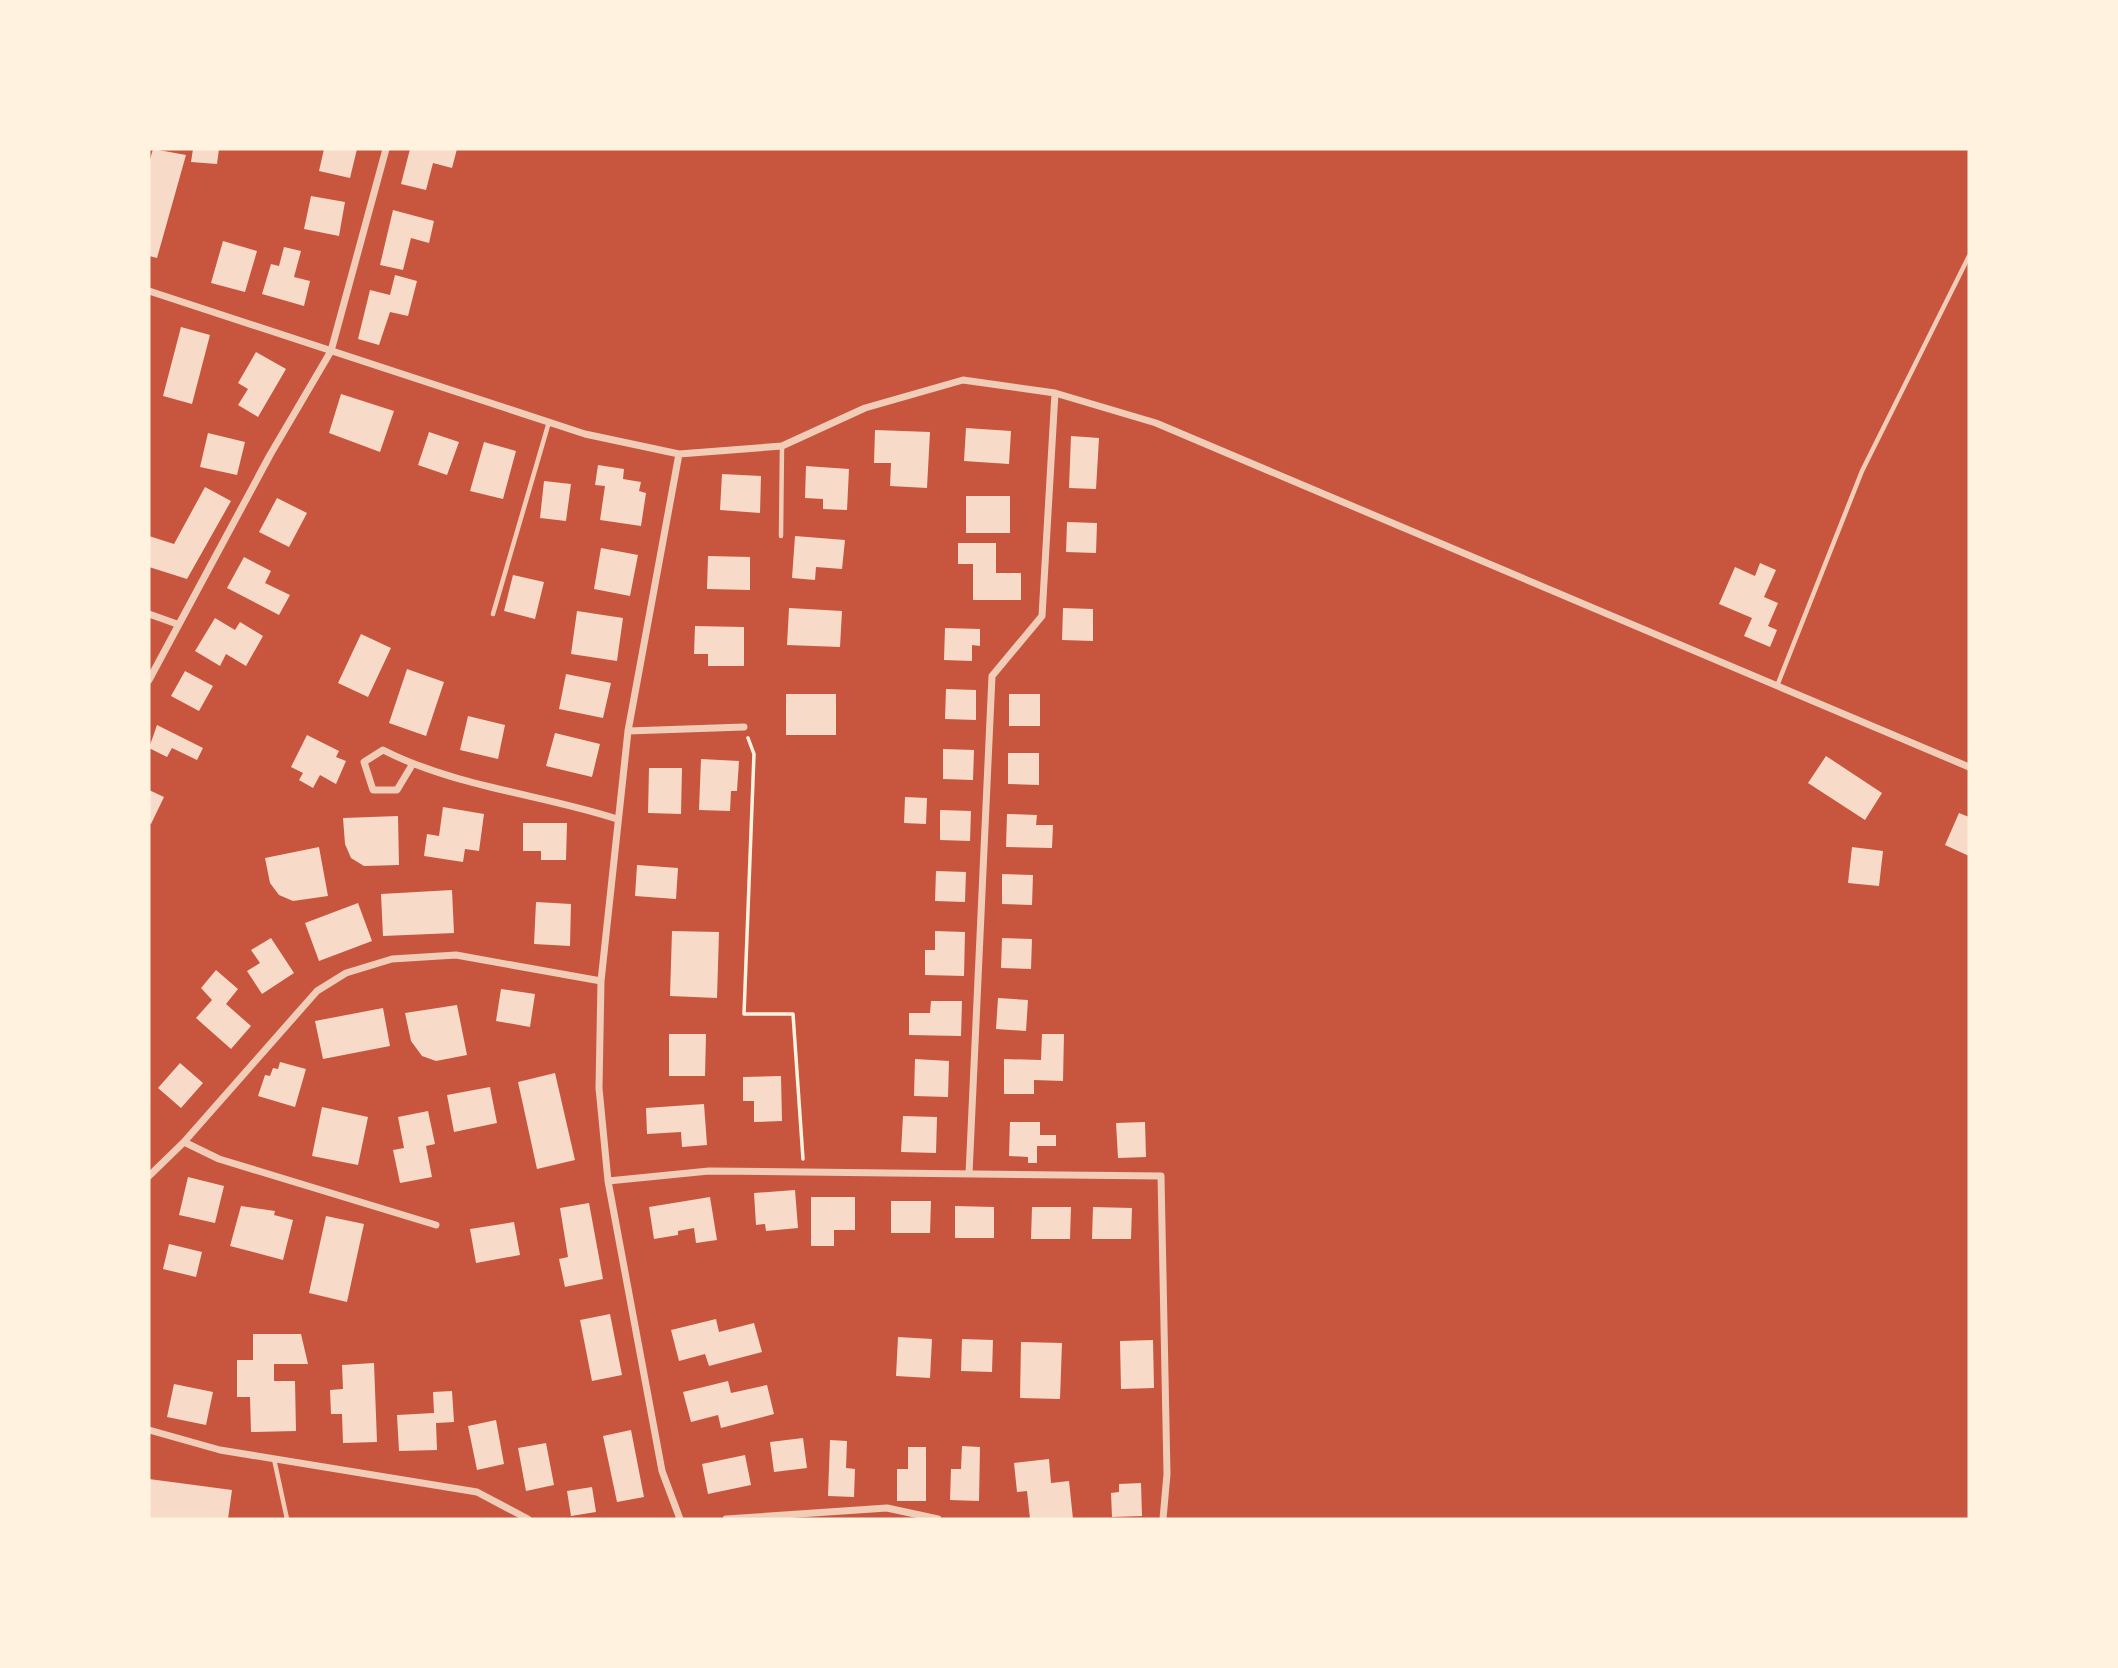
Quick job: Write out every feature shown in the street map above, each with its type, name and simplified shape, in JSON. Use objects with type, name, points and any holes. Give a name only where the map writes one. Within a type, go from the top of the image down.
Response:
[{"type":"street","points":[[149,680],[177,624],[331,351],[387,149]]},
{"type":"street","points":[[149,291],[163,298],[585,434],[679,454],[782,446],[865,408],[964,380],[1055,393],[1156,423],[1969,766]]},
{"type":"street","points":[[969,1174],[992,676],[1042,617],[1055,393]]},
{"type":"street","points":[[679,454],[628,731],[601,981],[599,1088],[608,1181],[662,1471],[680,1519]]},
{"type":"street","points":[[149,614],[177,624]]},
{"type":"street","points":[[628,731],[744,727]]},
{"type":"street","points":[[412,765],[397,790],[373,790],[364,762],[383,750],[412,765],[617,819]]},
{"type":"street","points":[[149,1175],[184,1142],[317,991],[346,974],[393,959],[456,955],[601,981]]},
{"type":"street","points":[[184,1142],[219,1159],[436,1225]]},
{"type":"street","points":[[608,1181],[709,1171],[1161,1176],[1167,1474],[1163,1519]]},
{"type":"street","points":[[149,1430],[220,1450],[477,1492],[528,1519]]},
{"type":"street","points":[[726,1519],[887,1508],[938,1519]]},
{"type":"lane","points":[[1777,686],[1862,471],[1969,256]]},
{"type":"lane","points":[[493,614],[548,422]]},
{"type":"lane","points":[[780,536],[782,446]]},
{"type":"lane","points":[[274,1458],[287,1519]]},
{"type":"path","points":[[744,727],[754,754],[744,1014],[793,1014],[804,1172]]},
{"type":"building","points":[[153,149],[186,155],[157,258],[149,256],[149,163]]},
{"type":"building","points":[[193,149],[219,149],[217,164],[191,162]]},
{"type":"building","points":[[324,149],[357,149],[350,178],[319,171]]},
{"type":"building","points":[[410,149],[457,149],[452,168],[433,163],[426,190],[401,184]]},
{"type":"building","points":[[311,196],[345,202],[339,236],[304,229]]},
{"type":"building","points":[[393,210],[434,221],[429,243],[411,238],[403,270],[380,265]]},
{"type":"building","points":[[223,241],[257,251],[245,292],[211,283]]},
{"type":"building","points":[[284,247],[301,251],[294,277],[310,281],[304,306],[262,294],[271,264],[279,266]]},
{"type":"building","points":[[395,275],[417,281],[408,316],[390,312],[379,345],[358,339],[370,290],[390,295]]},
{"type":"building","points":[[181,327],[210,335],[192,404],[163,396]]},
{"type":"building","points":[[256,352],[286,369],[258,417],[238,405],[248,389],[238,383]]},
{"type":"building","points":[[341,394],[394,411],[380,452],[329,433]]},
{"type":"building","points":[[966,428],[1011,431],[1009,464],[964,461]]},
{"type":"building","points":[[875,430],[930,432],[927,488],[890,486],[891,463],[874,463]]},
{"type":"building","points":[[429,432],[459,442],[447,475],[418,465]]},
{"type":"building","points":[[208,433],[245,442],[237,475],[200,467]]},
{"type":"building","points":[[1071,436],[1099,438],[1096,489],[1069,488]]},
{"type":"building","points":[[484,442],[516,451],[503,499],[470,491]]},
{"type":"building","points":[[598,465],[624,469],[623,479],[641,482],[639,491],[646,493],[641,526],[600,520],[605,486],[595,485]]},
{"type":"building","points":[[806,466],[849,469],[847,510],[823,509],[823,499],[805,498]]},
{"type":"building","points":[[722,474],[761,476],[760,513],[720,510]]},
{"type":"building","points":[[544,481],[571,484],[566,521],[540,518]]},
{"type":"building","points":[[205,487],[231,501],[187,579],[149,567],[149,536],[174,544]]},
{"type":"building","points":[[966,496],[1010,496],[1010,533],[966,533]]},
{"type":"building","points":[[277,498],[307,513],[289,547],[259,532]]},
{"type":"building","points":[[1067,522],[1097,523],[1096,553],[1066,552]]},
{"type":"building","points":[[795,536],[845,540],[842,569],[816,567],[815,580],[792,578]]},
{"type":"building","points":[[958,543],[996,543],[996,573],[1021,573],[1021,600],[973,600],[973,564],[958,564]]},
{"type":"building","points":[[601,548],[638,555],[630,596],[594,589]]},
{"type":"building","points":[[708,556],[750,557],[750,590],[707,589]]},
{"type":"building","points":[[244,557],[271,571],[265,583],[290,595],[279,615],[227,588]]},
{"type":"building","points":[[1760,563],[1776,570],[1764,597],[1778,603],[1768,626],[1777,630],[1770,647],[1744,636],[1752,618],[1719,604],[1735,567],[1755,576]]},
{"type":"building","points":[[513,575],[544,582],[535,619],[504,611]]},
{"type":"building","points":[[789,608],[842,611],[840,647],[787,645]]},
{"type":"building","points":[[1063,608],[1093,609],[1093,641],[1062,640]]},
{"type":"building","points":[[577,611],[623,618],[617,661],[571,654]]},
{"type":"building","points":[[215,618],[235,630],[240,622],[263,636],[246,666],[226,654],[220,666],[195,651]]},
{"type":"building","points":[[695,626],[744,627],[744,666],[708,666],[708,654],[694,654]]},
{"type":"building","points":[[945,628],[980,629],[980,646],[972,645],[972,661],[944,660]]},
{"type":"building","points":[[361,634],[391,648],[368,697],[338,683]]},
{"type":"building","points":[[407,669],[444,682],[426,736],[389,723]]},
{"type":"building","points":[[185,671],[213,686],[199,711],[171,696]]},
{"type":"building","points":[[566,674],[611,683],[603,718],[559,709]]},
{"type":"building","points":[[946,689],[976,690],[976,720],[945,719]]},
{"type":"building","points":[[786,694],[836,694],[836,735],[786,735]]},
{"type":"building","points":[[1009,694],[1040,694],[1040,726],[1009,726]]},
{"type":"building","points":[[468,716],[505,725],[498,759],[460,750]]},
{"type":"building","points":[[157,725],[203,748],[197,760],[172,748],[167,757],[149,748]]},
{"type":"building","points":[[555,733],[600,744],[592,777],[546,766]]},
{"type":"building","points":[[307,735],[339,751],[336,757],[346,761],[336,784],[320,775],[313,788],[299,780],[303,773],[291,767]]},
{"type":"building","points":[[943,749],[974,750],[973,780],[943,779]]},
{"type":"building","points":[[1008,753],[1039,753],[1039,785],[1008,784]]},
{"type":"building","points":[[1826,756],[1882,793],[1865,820],[1808,783]]},
{"type":"building","points":[[701,759],[739,761],[737,791],[731,791],[730,811],[699,810]]},
{"type":"building","points":[[649,768],[682,768],[681,814],[648,813]]},
{"type":"building","points":[[149,790],[164,797],[151,824],[149,823]]},
{"type":"building","points":[[905,797],[927,798],[926,824],[904,823]]},
{"type":"building","points":[[443,807],[484,814],[479,851],[465,849],[463,862],[424,856],[427,834],[439,836]]},
{"type":"building","points":[[940,810],[971,811],[970,841],[940,840]]},
{"type":"building","points":[[1959,813],[1969,817],[1969,856],[1945,845]]},
{"type":"building","points":[[1007,814],[1037,815],[1036,825],[1053,825],[1052,848],[1006,847]]},
{"type":"building","points":[[398,816],[399,865],[364,866],[351,858],[345,844],[343,818]]},
{"type":"building","points":[[523,823],[567,823],[566,860],[541,860],[541,851],[523,851]]},
{"type":"building","points":[[319,847],[328,896],[293,901],[279,895],[270,883],[265,858]]},
{"type":"building","points":[[1852,847],[1883,851],[1879,886],[1848,883]]},
{"type":"building","points":[[637,865],[678,868],[676,899],[635,896]]},
{"type":"building","points":[[936,871],[966,872],[965,902],[935,901]]},
{"type":"building","points":[[1002,874],[1033,875],[1032,905],[1002,904]]},
{"type":"building","points":[[452,890],[454,933],[383,936],[381,894]]},
{"type":"building","points":[[536,902],[571,904],[570,946],[534,944]]},
{"type":"building","points":[[358,903],[372,941],[319,961],[305,923]]},
{"type":"building","points":[[672,931],[719,932],[717,998],[670,996]]},
{"type":"building","points":[[935,931],[965,932],[964,976],[925,975],[925,950],[935,950]]},
{"type":"building","points":[[271,938],[294,973],[262,994],[247,971],[260,963],[251,950]]},
{"type":"building","points":[[1002,938],[1032,939],[1031,969],[1001,968]]},
{"type":"building","points":[[216,970],[238,989],[226,1004],[251,1026],[231,1049],[196,1018],[212,1000],[201,988]]},
{"type":"building","points":[[501,989],[535,994],[530,1027],[496,1021]]},
{"type":"building","points":[[998,998],[1028,1000],[1026,1031],[996,1029]]},
{"type":"building","points":[[931,1001],[962,1001],[961,1036],[909,1035],[909,1013],[930,1013]]},
{"type":"building","points":[[457,1005],[467,1055],[436,1061],[422,1056],[411,1041],[405,1013]]},
{"type":"building","points":[[383,1008],[390,1046],[323,1059],[315,1021]]},
{"type":"building","points":[[669,1034],[706,1034],[705,1076],[669,1076]]},
{"type":"building","points":[[1042,1034],[1064,1034],[1063,1081],[1034,1080],[1034,1094],[1004,1094],[1004,1059],[1041,1060]]},
{"type":"building","points":[[915,1059],[949,1061],[948,1097],[914,1096]]},
{"type":"building","points":[[280,1062],[306,1069],[295,1107],[258,1096],[265,1075],[270,1076],[273,1068],[278,1069]]},
{"type":"building","points":[[180,1063],[203,1083],[181,1108],[158,1088]]},
{"type":"building","points":[[555,1073],[575,1160],[537,1169],[518,1082]]},
{"type":"building","points":[[781,1076],[782,1121],[754,1122],[754,1101],[743,1101],[743,1077]]},
{"type":"building","points":[[490,1087],[497,1123],[454,1132],[447,1095]]},
{"type":"building","points":[[704,1104],[707,1145],[682,1147],[681,1132],[647,1134],[646,1108]]},
{"type":"building","points":[[322,1107],[368,1117],[358,1165],[312,1156]]},
{"type":"building","points":[[428,1111],[435,1144],[426,1146],[432,1177],[400,1183],[393,1150],[404,1148],[398,1117]]},
{"type":"building","points":[[903,1116],[937,1117],[936,1153],[901,1152]]},
{"type":"building","points":[[1010,1122],[1040,1122],[1040,1135],[1056,1135],[1056,1146],[1037,1146],[1037,1163],[1028,1163],[1028,1157],[1009,1156]]},
{"type":"building","points":[[1145,1122],[1146,1157],[1118,1158],[1116,1123]]},
{"type":"building","points":[[188,1177],[224,1186],[215,1223],[179,1215]]},
{"type":"building","points":[[795,1190],[798,1228],[766,1231],[765,1224],[756,1225],[754,1193]]},
{"type":"building","points":[[710,1197],[717,1240],[696,1243],[694,1228],[678,1231],[678,1235],[654,1239],[649,1207]]},
{"type":"building","points":[[811,1197],[855,1197],[855,1230],[834,1230],[834,1246],[811,1246]]},
{"type":"building","points":[[891,1201],[931,1201],[930,1233],[891,1233]]},
{"type":"building","points":[[589,1203],[603,1279],[565,1287],[559,1259],[568,1257],[560,1208]]},
{"type":"building","points":[[241,1206],[275,1211],[274,1215],[293,1220],[283,1260],[230,1246]]},
{"type":"building","points":[[955,1206],[994,1207],[994,1238],[955,1238]]},
{"type":"building","points":[[1032,1207],[1071,1207],[1070,1239],[1031,1239]]},
{"type":"building","points":[[1093,1207],[1132,1208],[1131,1239],[1092,1239]]},
{"type":"building","points":[[326,1216],[364,1224],[347,1302],[309,1293]]},
{"type":"building","points":[[514,1222],[520,1255],[476,1263],[470,1229]]},
{"type":"building","points":[[169,1244],[202,1252],[196,1277],[163,1269]]},
{"type":"building","points":[[610,1314],[622,1375],[592,1381],[580,1320]]},
{"type":"building","points":[[716,1319],[719,1332],[754,1323],[762,1352],[709,1366],[705,1354],[679,1361],[671,1330]]},
{"type":"building","points":[[253,1334],[301,1334],[308,1364],[274,1364],[274,1381],[295,1381],[296,1431],[251,1432],[250,1397],[237,1397],[237,1360],[253,1360]]},
{"type":"building","points":[[898,1337],[932,1339],[930,1378],[896,1376]]},
{"type":"building","points":[[962,1339],[993,1340],[992,1372],[961,1371]]},
{"type":"building","points":[[1153,1340],[1154,1388],[1121,1389],[1120,1341]]},
{"type":"building","points":[[1021,1342],[1062,1343],[1060,1399],[1020,1398]]},
{"type":"building","points":[[374,1363],[377,1442],[343,1443],[342,1414],[331,1414],[330,1390],[343,1389],[342,1365]]},
{"type":"building","points":[[728,1381],[731,1393],[767,1385],[774,1414],[721,1428],[718,1415],[691,1422],[683,1392]]},
{"type":"building","points":[[174,1384],[213,1392],[206,1425],[167,1417]]},
{"type":"building","points":[[452,1391],[454,1422],[436,1423],[437,1450],[399,1451],[397,1415],[434,1413],[433,1392]]},
{"type":"building","points":[[496,1420],[504,1464],[477,1470],[468,1426]]},
{"type":"building","points":[[631,1430],[644,1497],[617,1502],[603,1436]]},
{"type":"building","points":[[803,1438],[807,1468],[774,1472],[770,1442]]},
{"type":"building","points":[[830,1440],[847,1441],[846,1468],[855,1469],[854,1497],[828,1496]]},
{"type":"building","points":[[546,1443],[554,1485],[526,1491],[518,1448]]},
{"type":"building","points":[[962,1446],[980,1447],[979,1501],[950,1500],[951,1469],[961,1469]]},
{"type":"building","points":[[908,1447],[926,1447],[926,1501],[897,1501],[897,1469],[908,1469]]},
{"type":"building","points":[[745,1455],[751,1485],[708,1494],[702,1464]]},
{"type":"building","points":[[1049,1459],[1051,1483],[1069,1481],[1073,1519],[1030,1519],[1027,1491],[1017,1492],[1014,1463]]},
{"type":"building","points":[[149,1479],[232,1490],[228,1519],[149,1519]]},
{"type":"building","points":[[1141,1483],[1142,1516],[1112,1517],[1111,1493],[1119,1492],[1119,1484]]},
{"type":"building","points":[[592,1487],[596,1512],[571,1516],[567,1491]]}]
